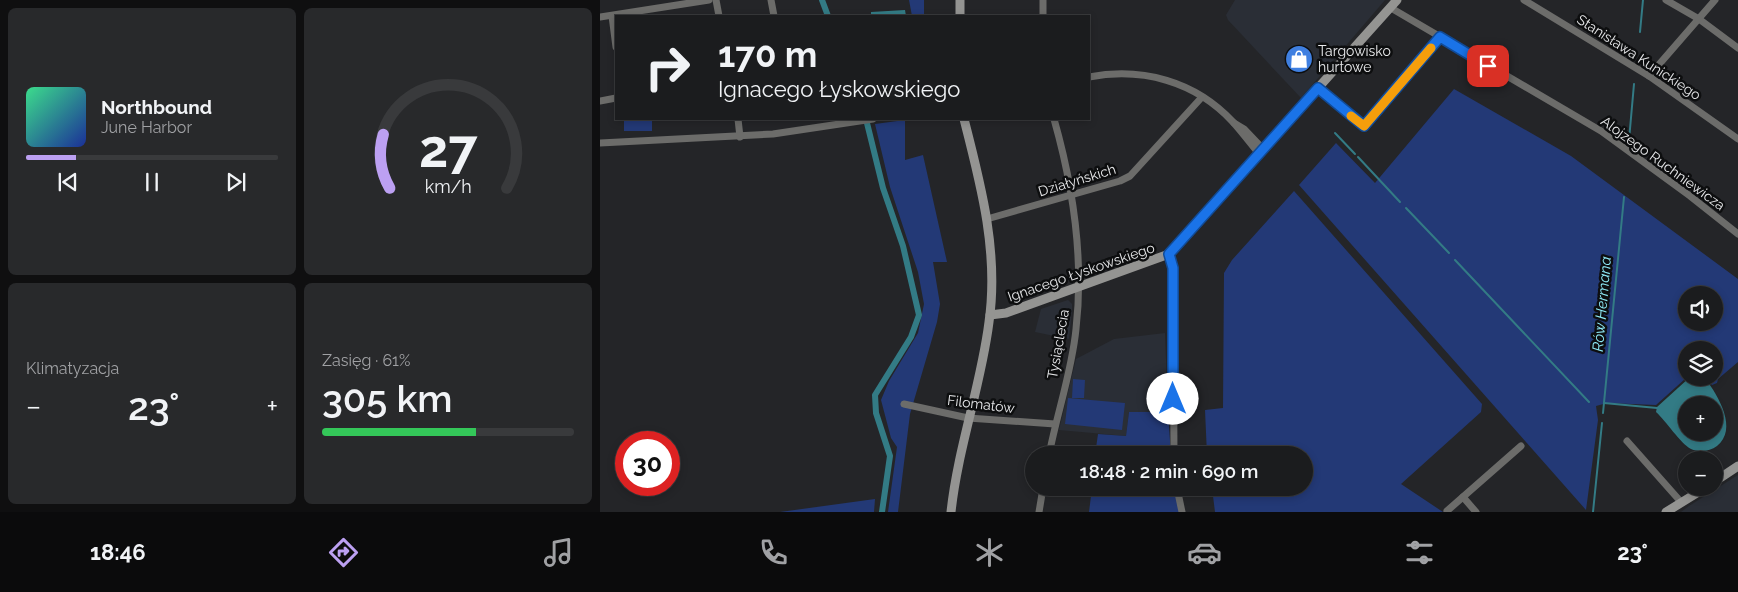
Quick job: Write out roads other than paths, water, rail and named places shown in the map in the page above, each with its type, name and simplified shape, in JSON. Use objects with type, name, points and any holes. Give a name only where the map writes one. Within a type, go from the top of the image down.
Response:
[{"type":"street","points":[[618,15],[709,0]]},
{"type":"street","points":[[716,0],[719,15]]},
{"type":"street","points":[[771,0],[774,15]]},
{"type":"street","points":[[960,0],[960,15]]},
{"type":"street","points":[[1043,0],[1043,15]]},
{"type":"street","name":"Ignacego Łyskowskiego","points":[[990,315],[1006,313],[1169,254],[1398,0]]},
{"type":"street","name":"Stanisława Kunickiego","points":[[1524,0],[1649,76],[1738,140]]},
{"type":"street","points":[[1666,0],[1698,19],[1738,48]]},
{"type":"street","points":[[1649,76],[1715,0]]},
{"type":"street","points":[[664,7],[665,15]]},
{"type":"street","name":"Alojzego Ruchniewicza","points":[[1391,8],[1601,131],[1690,196],[1738,234]]},
{"type":"street","points":[[600,17],[615,15]]},
{"type":"street","points":[[612,16],[615,39]]},
{"type":"street","points":[[1318,88],[1364,126],[1440,37]]},
{"type":"street","points":[[1090,77],[1120,72],[1142,74],[1175,83],[1202,97],[1234,123],[1262,152]]},
{"type":"street","name":"Działyńskich","points":[[987,219],[1120,181],[1130,176],[1202,97]]},
{"type":"street","points":[[600,101],[615,98]]},
{"type":"street","points":[[738,120],[740,137]]},
{"type":"street","points":[[600,143],[740,137],[795,132],[866,120]]},
{"type":"street","points":[[951,512],[956,470],[990,315],[990,262],[987,219],[983,192],[964,120]]},
{"type":"street","name":"Tysiąclecia","points":[[1051,446],[1076,329],[1078,288],[1072,195],[1054,120]]},
{"type":"street","points":[[1169,254],[1173,268],[1174,446]]},
{"type":"street","name":"Filomatów","points":[[904,404],[968,418],[1055,424]]},
{"type":"street","points":[[1627,441],[1681,502]]},
{"type":"street","points":[[1447,511],[1521,446]]},
{"type":"street","points":[[1723,476],[1738,466]]},
{"type":"street","points":[[1039,512],[1042,496]]},
{"type":"street","points":[[1179,496],[1182,512]]},
{"type":"street","points":[[1666,512],[1691,496]]},
{"type":"street","points":[[1463,497],[1476,512]]},
{"type":"waterway","points":[[822,0],[828,15]]},
{"type":"waterway","name":"Rów Hermana","points":[[1640,32],[1643,0]]},
{"type":"waterway","name":"Rów Hermana","points":[[1629,140],[1634,84]]},
{"type":"waterway","points":[[866,120],[883,188],[903,246],[919,315],[911,337],[875,395],[876,413],[890,456],[882,512]]},
{"type":"waterway","points":[[1335,133],[1355,154]]},
{"type":"waterway","points":[[1358,157],[1400,202]]},
{"type":"waterway","name":"Rów Hermana","points":[[1603,413],[1624,197]]},
{"type":"waterway","points":[[1406,208],[1449,253]]},
{"type":"waterway","points":[[1455,260],[1589,402]]},
{"type":"waterway","points":[[1604,403],[1657,408]]},
{"type":"waterway","name":"Rów Hermana","points":[[1593,512],[1602,423]]},
{"type":"place","name":"Targowisko hurtowe","points":[[1299,59]]}]
